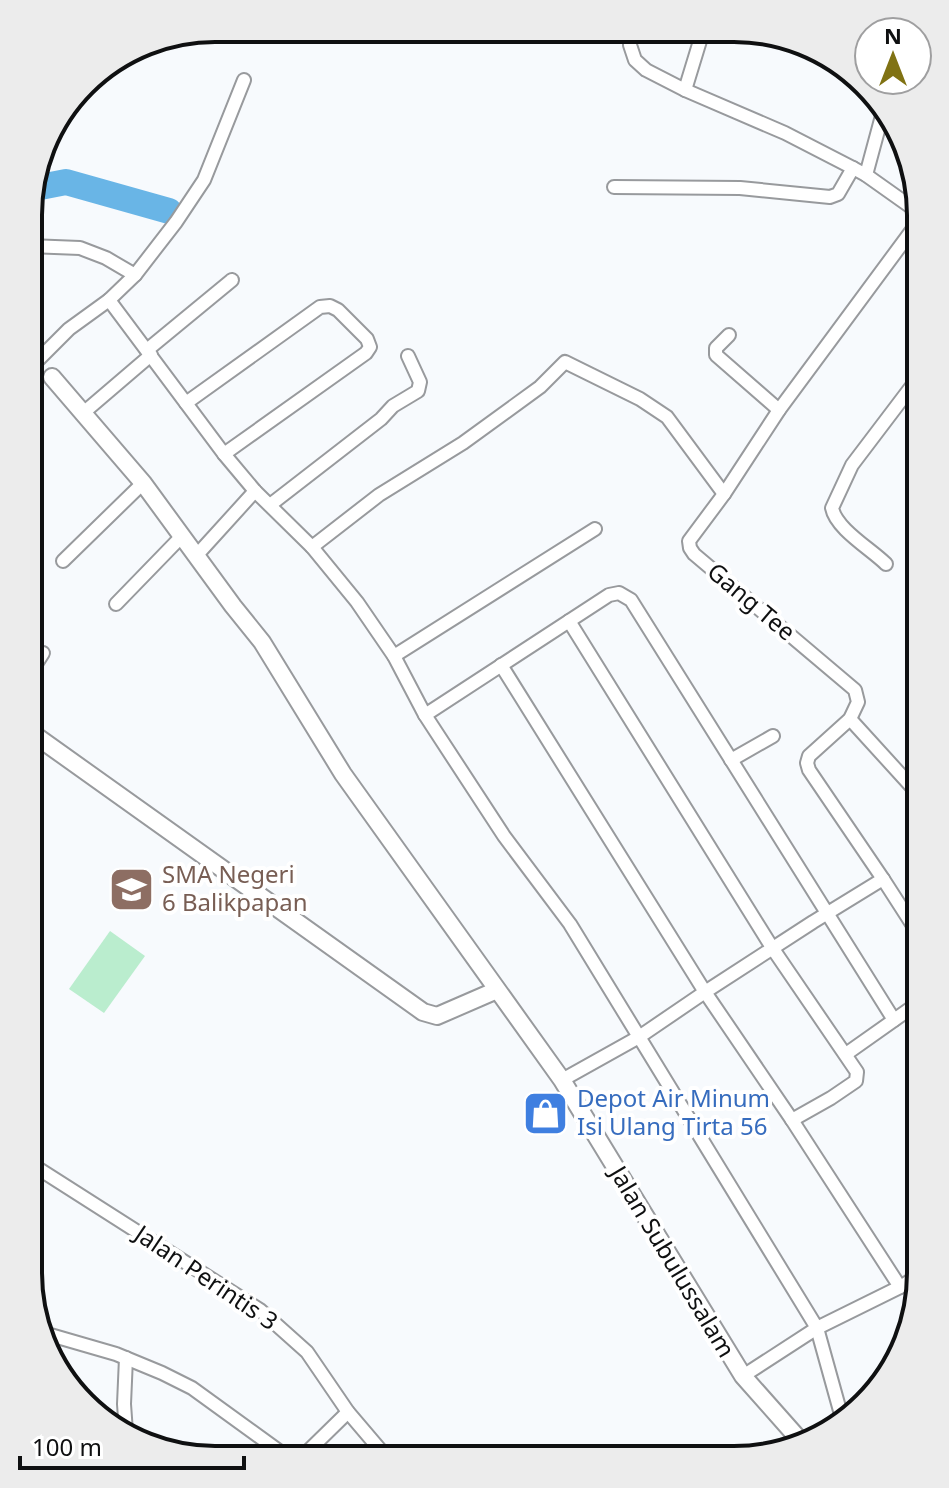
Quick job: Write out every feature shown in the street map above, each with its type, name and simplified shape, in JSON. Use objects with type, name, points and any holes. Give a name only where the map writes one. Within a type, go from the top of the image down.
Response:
[{"type":"street","points":[[630,42],[635,60],[646,70],[785,133],[853,168],[907,206]]},
{"type":"street","points":[[685,90],[700,42]]},
{"type":"street","points":[[42,356],[69,329],[109,300],[135,275],[176,222],[204,180],[244,80]]},
{"type":"street","points":[[866,175],[880,123]]},
{"type":"street","points":[[614,187],[740,188],[830,197],[838,194],[853,168]]},
{"type":"street","name":"Gang Tee","points":[[850,719],[858,702],[855,690],[705,564],[690,548],[689,541],[779,410],[907,235]]},
{"type":"street","points":[[42,247],[80,248],[106,258],[135,275]]},
{"type":"street","points":[[82,414],[232,280]]},
{"type":"street","points":[[109,300],[224,454],[255,491],[312,547],[357,602],[394,656],[425,715],[504,836],[570,924],[817,1328],[840,1409]]},
{"type":"street","points":[[186,403],[320,307],[330,306],[338,310],[367,339],[370,347],[366,353],[224,454]]},
{"type":"street","points":[[729,335],[714,351],[716,355],[779,410]]},
{"type":"street","points":[[270,505],[381,419],[393,406],[418,391],[420,382],[408,356]]},
{"type":"street","points":[[312,547],[379,495],[463,443],[515,406],[565,362],[640,399],[667,417],[724,494]]},
{"type":"street","name":"Jalan Subulussalam","points":[[52,377],[143,483],[262,642],[343,774],[562,1080],[743,1376],[795,1435]]},
{"type":"street","points":[[886,564],[841,524],[832,508],[852,465],[907,392]]},
{"type":"street","points":[[63,561],[143,483]]},
{"type":"street","points":[[196,556],[255,491]]},
{"type":"street","points":[[394,656],[595,529]]},
{"type":"street","points":[[116,604],[182,536]]},
{"type":"street","points":[[425,715],[609,595],[619,593],[631,600],[894,1020]]},
{"type":"street","points":[[569,621],[773,949],[857,1072],[856,1081],[792,1120]]},
{"type":"street","points":[[501,665],[705,992],[900,1287]]},
{"type":"street","points":[[907,782],[850,719],[809,756],[807,763],[907,916]]},
{"type":"street","points":[[731,760],[773,736]]},
{"type":"street","points":[[42,740],[423,1012],[437,1016],[497,990]]},
{"type":"street","points":[[562,1080],[639,1037],[883,879]]},
{"type":"street","points":[[846,1054],[907,1011]]},
{"type":"street","name":"Jalan Perintis 3","points":[[42,1171],[260,1310],[307,1352],[348,1412],[377,1446]]},
{"type":"street","points":[[743,1376],[817,1328],[907,1283]]},
{"type":"street","points":[[54,1335],[126,1358],[192,1388],[272,1446]]},
{"type":"street","points":[[125,1421],[126,1358]]},
{"type":"street","points":[[313,1446],[348,1412]]},
{"type":"green space","points":[[110,931],[145,956],[104,1013],[69,989]]},
{"type":"waterway","points":[[44,186],[66,182],[169,211]]},
{"type":"place","name":"SMA Negeri 6 Balikpapan","points":[[131,889]]},
{"type":"place","name":"Depot Air Minum Isi Ulang Tirta 56","points":[[546,1113]]}]
